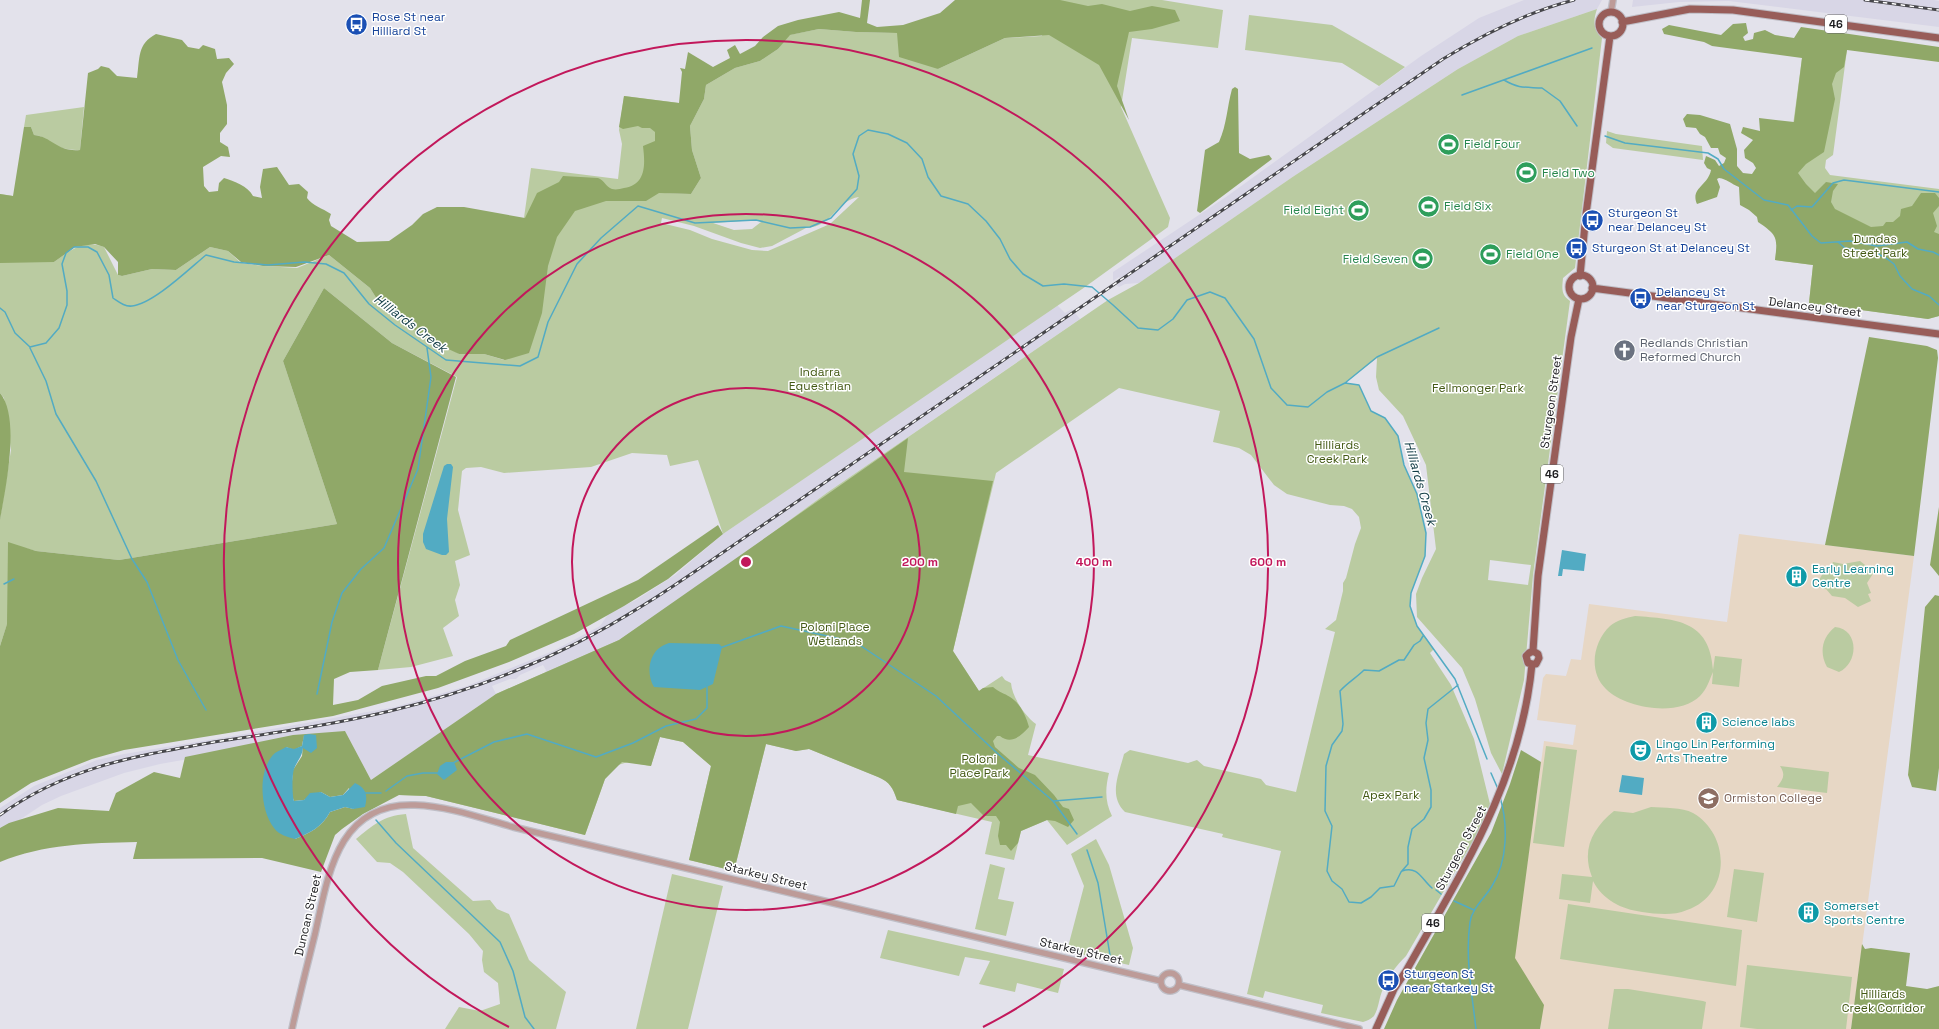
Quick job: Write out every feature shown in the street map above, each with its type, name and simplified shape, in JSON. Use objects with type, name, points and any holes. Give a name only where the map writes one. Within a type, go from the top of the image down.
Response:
[{"type":"main road","name":"46","points":[[1622,22],[1690,9],[1733,10],[1939,38]]},
{"type":"main road","points":[[1611,12],[1618,15],[1622,22],[1620,32],[1610,36],[1602,32],[1599,23],[1603,15],[1611,12]]},
{"type":"main road","points":[[1580,276],[1586,214],[1610,36]]},
{"type":"main road","points":[[1580,276],[1588,278],[1592,292],[1586,298],[1579,299],[1572,295],[1569,288],[1572,280],[1580,276]]},
{"type":"main road","name":"Delancey Street","points":[[1592,288],[1939,334]]},
{"type":"main road","name":"Sturgeon Street","points":[[1376,1029],[1394,989],[1406,971],[1490,817],[1506,779],[1523,720],[1532,664],[1536,664],[1539,658],[1538,654],[1533,651],[1539,569],[1571,337],[1579,299]]},
{"type":"street","points":[[1611,12],[1613,0]]},
{"type":"street","name":"Starkey Street","points":[[366,818],[384,809],[404,805],[415,805],[458,812],[513,827],[1161,981]]},
{"type":"street","name":"Duncan Street","points":[[292,1029],[332,862],[338,848],[347,836],[366,818]]},
{"type":"street","points":[[1172,973],[1178,976],[1179,985],[1176,990],[1169,992],[1162,987],[1161,981],[1164,975],[1172,973]]},
{"type":"street","points":[[1179,985],[1359,1029]]},
{"type":"shaded area","points":[[1524,0],[1602,0],[1597,9],[1518,36],[1458,69],[1294,176],[1139,283],[1125,284],[1119,287],[1116,285],[1121,281],[1119,277],[1113,281],[1113,272],[1226,197],[1421,56],[1479,18]]},
{"type":"shaded area","points":[[1633,0],[1934,0],[1939,1],[1939,27],[1729,1],[1679,2],[1632,7]]},
{"type":"shaded area","points":[[1057,305],[1065,313],[1072,309],[1080,319],[828,492],[719,572],[619,640],[545,673],[546,670],[543,665],[520,675],[516,679],[510,679],[492,686],[496,694],[371,780],[345,731],[160,764],[124,773],[61,796],[42,805],[0,833],[0,808],[34,786],[97,760],[395,707],[467,686],[553,651],[600,626],[609,613],[636,600],[675,575],[723,534]]},
{"type":"shaded area","name":"Ormiston College","points":[[1739,534],[1914,556],[1851,1029],[1540,1029],[1543,1005],[1514,958],[1544,741],[1573,745],[1576,725],[1537,720],[1543,678],[1546,674],[1566,676],[1571,659],[1581,660],[1589,604],[1727,622]]},
{"type":"green space","points":[[862,0],[870,0],[867,23],[877,27],[903,25],[940,13],[955,0],[1060,0],[1088,6],[1102,4],[1130,11],[1152,6],[1175,10],[1180,21],[1152,29],[1129,32],[1117,86],[1129,120],[1099,65],[1049,35],[1005,38],[938,69],[899,57],[897,33],[819,29],[790,35],[778,49],[760,61],[735,68],[706,85],[704,99],[690,126],[692,150],[701,178],[691,194],[659,193],[646,201],[606,201],[575,211],[557,237],[548,266],[542,313],[529,353],[505,360],[484,354],[459,354],[427,339],[380,304],[370,288],[329,255],[296,267],[263,266],[241,262],[228,251],[210,247],[176,270],[152,269],[122,276],[118,275],[118,262],[104,247],[95,244],[75,247],[54,262],[0,263],[0,194],[13,196],[24,127],[31,127],[34,135],[46,138],[60,147],[65,149],[80,150],[88,73],[98,69],[101,66],[109,68],[117,76],[137,78],[139,58],[142,47],[145,42],[156,34],[182,40],[188,47],[199,49],[203,45],[215,49],[217,59],[229,58],[234,64],[226,73],[222,82],[227,105],[227,124],[220,133],[220,142],[228,147],[230,157],[221,156],[203,167],[204,186],[209,192],[218,191],[219,183],[224,178],[236,182],[248,189],[253,196],[262,198],[260,187],[263,169],[277,167],[289,185],[299,184],[308,192],[307,198],[309,201],[331,214],[329,220],[331,226],[357,242],[389,241],[412,225],[423,214],[437,207],[464,207],[525,218],[537,193],[559,182],[563,176],[598,178],[610,188],[614,189],[632,186],[641,178],[643,172],[643,146],[655,141],[655,132],[650,128],[642,128],[638,126],[623,129],[619,127],[624,96],[679,103],[682,72],[680,68],[685,69],[688,52],[713,67],[730,58],[727,50],[735,45],[740,54],[755,46],[763,37],[778,26],[798,20],[839,12],[860,18]]},
{"type":"green space","name":"Indarra Equestrian","points":[[1047,0],[1162,0],[1223,10],[1218,48],[1132,38],[1121,107],[1170,218],[1168,227],[1085,287],[723,534],[698,460],[670,466],[667,455],[632,453],[591,467],[504,473],[481,467],[466,468],[462,471],[458,510],[470,555],[455,561],[460,585],[455,600],[459,616],[443,628],[453,656],[411,667],[378,670],[457,377],[392,343],[324,288],[283,361],[337,524],[119,560],[36,551],[25,548],[30,553],[0,646],[0,519],[11,450],[4,398],[0,393],[0,194],[13,196],[54,262],[66,253],[78,247],[90,244],[104,247],[118,275],[122,276],[152,269],[176,270],[210,247],[228,251],[241,263],[263,266],[297,268],[329,255],[370,288],[380,304],[459,354],[484,354],[504,360],[531,168],[618,179],[622,144],[619,130],[624,96],[679,103],[665,193],[691,194],[701,178],[692,150],[690,126],[704,99],[706,85],[735,68],[760,61],[778,49],[789,35],[819,29],[897,33],[938,69],[1005,38],[1042,36]],"holes":[[[859,197],[830,224],[768,251],[752,250],[712,239],[690,230],[661,223],[662,218],[694,226],[741,243],[760,248],[772,246],[806,228],[815,227],[829,219],[845,203],[851,199]],[[756,220],[761,222],[752,229],[734,230],[713,223]]]},
{"type":"green space","points":[[1597,9],[1595,28],[1602,38],[1575,268],[1563,278],[1562,285],[1565,296],[1570,301],[1533,575],[1524,680],[1502,774],[1491,753],[1475,699],[1462,668],[1417,617],[1416,594],[1436,549],[1426,465],[1403,416],[1379,390],[1376,377],[1377,358],[1345,383],[1359,385],[1371,411],[1385,418],[1398,436],[1404,465],[1417,494],[1426,533],[1425,556],[1411,593],[1410,606],[1417,626],[1434,649],[1430,653],[1451,685],[1474,739],[1490,804],[1477,834],[1406,956],[1387,980],[1376,1013],[1372,1018],[1363,1022],[1321,1013],[1323,1005],[1265,991],[1263,998],[1247,994],[1281,851],[1222,837],[1223,834],[1125,812],[1117,799],[1116,784],[1124,754],[1130,750],[1188,763],[1197,760],[1204,766],[1261,779],[1266,785],[1296,792],[1335,632],[1325,629],[1336,620],[1343,591],[1343,583],[1346,578],[1361,528],[1359,517],[1352,509],[1344,506],[1330,505],[1287,494],[1274,485],[1251,455],[1239,448],[1213,442],[1220,411],[1119,388],[996,473],[953,651],[979,691],[1002,676],[1005,680],[1011,683],[1016,700],[1036,724],[1028,755],[1109,773],[1106,795],[1112,816],[1067,845],[1047,820],[1021,831],[1014,860],[985,854],[992,822],[897,800],[890,786],[878,777],[809,749],[796,751],[766,744],[734,871],[689,860],[711,766],[683,742],[660,737],[651,766],[628,762],[618,765],[605,779],[585,835],[426,796],[399,795],[496,694],[619,640],[719,572],[828,492],[1108,300],[1139,283],[1294,176],[1458,69],[1518,36]],"holes":[[[1490,560],[1531,565],[1528,585],[1488,580]]]},
{"type":"green space","points":[[1249,15],[1332,25],[1405,67],[1379,86],[1342,63],[1245,50]]},
{"type":"green space","name":"Dundas Street Park","points":[[1746,23],[1748,33],[1743,37],[1745,41],[1753,39],[1754,33],[1765,30],[1775,35],[1794,38],[1801,27],[1939,47],[1939,62],[1847,50],[1844,67],[1836,73],[1832,84],[1835,99],[1824,152],[1806,164],[1798,173],[1815,193],[1826,182],[1838,184],[1833,191],[1831,202],[1835,209],[1871,227],[1883,226],[1886,222],[1893,222],[1900,216],[1901,209],[1912,206],[1921,193],[1935,193],[1939,198],[1939,206],[1933,213],[1937,226],[1934,232],[1939,234],[1939,316],[1928,319],[1809,303],[1813,265],[1775,260],[1775,237],[1769,230],[1758,222],[1757,217],[1740,205],[1739,187],[1719,178],[1717,179],[1720,187],[1717,197],[1697,204],[1695,199],[1696,194],[1707,180],[1711,170],[1707,168],[1704,163],[1706,156],[1715,160],[1719,166],[1724,163],[1726,158],[1720,154],[1718,148],[1711,148],[1705,137],[1700,134],[1696,128],[1686,127],[1683,119],[1687,114],[1700,115],[1730,124],[1737,149],[1737,166],[1743,173],[1752,174],[1756,168],[1753,163],[1745,158],[1744,150],[1753,140],[1741,133],[1743,127],[1760,131],[1759,118],[1794,122],[1802,58],[1712,46],[1704,42],[1664,34],[1662,29],[1669,25],[1721,35],[1733,24]]},
{"type":"green space","name":"Dundas Street Park","points":[[1804,43],[1847,50],[1833,155],[1826,160],[1825,168],[1830,175],[1939,189],[1939,316],[1928,319],[1809,303],[1813,265],[1775,260]]},
{"type":"green space","points":[[1235,87],[1238,89],[1239,153],[1250,159],[1269,155],[1272,159],[1200,213],[1197,211],[1205,150],[1219,142],[1224,129],[1232,89]]},
{"type":"green space","points":[[84,107],[80,150],[58,147],[42,137],[34,135],[31,127],[24,127],[26,115]]},
{"type":"green space","points":[[1607,131],[1616,134],[1702,146],[1703,160],[1613,148],[1606,143]]},
{"type":"green space","points":[[324,288],[392,343],[456,377],[378,670],[350,672],[334,679],[333,705],[358,700],[382,686],[426,676],[436,676],[465,661],[506,646],[510,640],[638,580],[718,525],[723,534],[668,579],[624,606],[574,634],[509,662],[438,688],[333,716],[124,750],[92,759],[31,783],[0,803],[0,646],[7,624],[8,542],[36,551],[119,560],[337,524],[283,361]]},
{"type":"green space","points":[[1869,337],[1927,346],[1937,350],[1938,358],[1914,556],[1825,545]]},
{"type":"green space","points":[[0,393],[6,404],[10,419],[11,436],[8,473],[0,520]]},
{"type":"green space","name":"Poloni Place Wetlands","points":[[908,438],[904,472],[993,481],[953,651],[979,691],[983,688],[993,687],[1014,700],[1020,706],[1029,727],[1016,738],[1008,740],[997,736],[993,741],[995,747],[1019,768],[1035,775],[1063,807],[1069,809],[1074,820],[1068,827],[1055,821],[1047,820],[1021,831],[1018,843],[1011,851],[1006,845],[1000,845],[998,836],[1000,822],[996,816],[984,816],[971,803],[958,806],[956,814],[897,800],[890,786],[878,777],[809,749],[796,751],[766,744],[734,871],[689,860],[711,766],[683,742],[660,737],[651,766],[622,762],[605,779],[585,835],[426,796],[399,795],[363,814],[335,835],[321,872],[262,858],[133,859],[137,842],[84,844],[50,848],[33,851],[0,862],[0,828],[9,823],[58,808],[109,811],[116,793],[154,772],[180,778],[185,757],[293,735],[345,731],[371,780],[496,694],[619,640]],"holes":[[[304,735],[302,756],[293,770],[291,793],[294,801],[304,800],[321,792],[330,797],[343,795],[349,788],[354,809],[345,807],[330,812],[319,826],[295,839],[286,747],[294,750],[302,746]]]},
{"type":"green space","points":[[1939,507],[1939,576],[1930,565]]},
{"type":"green space","points":[[1860,561],[1874,572],[1867,583],[1871,593],[1868,594],[1871,601],[1858,607],[1845,598],[1832,596],[1826,589],[1815,587],[1826,568],[1831,566],[1833,562],[1843,564]]},
{"type":"green space","points":[[1935,595],[1939,596],[1939,768],[1936,791],[1912,787],[1908,775],[1925,607]]},
{"type":"green space","points":[[1635,616],[1677,621],[1688,625],[1698,632],[1705,641],[1710,653],[1713,670],[1715,656],[1742,659],[1739,687],[1712,684],[1713,672],[1706,688],[1700,696],[1691,703],[1679,707],[1653,708],[1639,706],[1615,696],[1600,682],[1597,674],[1595,657],[1597,648],[1604,633],[1610,626],[1625,618]]},
{"type":"green space","points":[[1835,627],[1843,629],[1849,634],[1854,647],[1853,654],[1846,668],[1839,672],[1827,667],[1823,656],[1823,646],[1825,640]]},
{"type":"green space","points":[[1546,746],[1577,750],[1564,847],[1533,843]]},
{"type":"green space","points":[[1521,750],[1541,762],[1515,958],[1544,1005],[1540,1029],[1384,1029],[1397,1000],[1491,833],[1510,784]]},
{"type":"green space","points":[[1780,766],[1829,772],[1827,793],[1777,787],[1783,777],[1783,772]]},
{"type":"green space","points":[[1651,807],[1689,811],[1705,823],[1714,835],[1719,849],[1721,864],[1718,879],[1712,892],[1701,902],[1687,910],[1671,914],[1659,914],[1627,909],[1607,898],[1597,888],[1593,881],[1590,903],[1559,899],[1562,874],[1592,877],[1588,857],[1591,840],[1600,825],[1614,811],[1633,813]]},
{"type":"green space","points":[[406,814],[413,848],[473,901],[490,900],[497,909],[509,914],[529,960],[566,992],[556,1029],[445,1029],[459,1007],[480,1011],[500,1004],[498,983],[484,972],[482,960],[483,951],[469,934],[403,872],[390,863],[377,862],[356,839],[373,825],[385,819]]},
{"type":"green space","points":[[1096,839],[1109,865],[1133,948],[1129,965],[1067,951],[1084,886],[1071,854]]},
{"type":"green space","points":[[990,864],[1005,868],[998,899],[1014,902],[1006,936],[975,929]]},
{"type":"green space","points":[[1734,869],[1764,873],[1757,922],[1727,917]]},
{"type":"green space","points":[[672,874],[723,886],[688,1029],[636,1029]]},
{"type":"green space","points":[[1568,904],[1742,930],[1736,986],[1560,959]]},
{"type":"green space","points":[[888,930],[1064,969],[1058,993],[1017,983],[1015,992],[979,984],[990,961],[965,957],[959,976],[880,958]]},
{"type":"green space","name":"Hilliards Creek Corridor","points":[[1862,944],[1865,949],[1871,948],[1910,953],[1906,986],[1927,989],[1939,986],[1939,1029],[1851,1029]]},
{"type":"green space","points":[[1747,965],[1852,977],[1846,1029],[1757,1029],[1740,1027]]},
{"type":"green space","points":[[1614,989],[1628,989],[1706,1002],[1702,1029],[1608,1029]]},
{"type":"water","points":[[451,464],[453,467],[447,519],[449,552],[446,555],[442,555],[426,549],[423,542],[423,534],[444,466]]},
{"type":"water","points":[[1562,550],[1586,554],[1584,571],[1563,569],[1562,576],[1558,576]]},
{"type":"water","points":[[669,643],[719,644],[722,647],[713,684],[700,690],[654,687],[650,678],[650,662],[658,649]]},
{"type":"water","points":[[304,735],[316,735],[317,748],[311,753],[303,748],[302,754],[295,766],[293,772],[294,801],[304,800],[310,793],[321,792],[330,797],[343,795],[355,783],[364,790],[366,795],[366,803],[365,807],[353,809],[345,807],[330,812],[319,826],[295,839],[278,832],[269,820],[263,801],[263,779],[269,760],[275,753],[286,747],[294,749],[302,746]]},
{"type":"water","points":[[446,762],[454,762],[457,770],[444,780],[437,774],[440,766]]},
{"type":"water","points":[[1622,775],[1644,778],[1642,795],[1619,792]]},
{"type":"waterway","points":[[1462,95],[1592,48]]},
{"type":"waterway","points":[[1504,80],[1518,86],[1542,88],[1560,101],[1577,126]]},
{"type":"waterway","name":"Hilliards Creek","points":[[0,308],[5,312],[15,333],[30,347],[46,343],[59,328],[67,305],[67,291],[62,264],[66,253],[74,247],[88,247],[97,252],[109,275],[113,298],[127,306],[141,304],[160,293],[206,255],[234,262],[268,265],[304,262],[326,264],[344,273],[369,304],[395,325],[446,360],[520,366],[538,357],[548,322],[577,264],[601,238],[638,206],[695,223],[756,220],[790,228],[810,227],[831,218],[857,189],[859,176],[853,154],[859,136],[868,130],[888,134],[907,143],[922,159],[928,177],[941,196],[968,204],[986,221],[1000,239],[1010,259],[1023,274],[1043,286],[1064,284],[1092,287],[1138,328],[1158,330],[1173,319],[1187,300],[1210,292],[1225,298],[1254,339],[1271,388],[1287,405],[1308,407],[1327,392],[1345,383],[1359,385],[1371,411],[1385,418],[1398,436],[1404,465],[1417,494],[1426,533],[1425,556],[1411,593],[1410,606],[1417,626],[1455,679],[1487,759]]},
{"type":"waterway","points":[[1605,136],[1625,143],[1708,153],[1718,159],[1724,169],[1764,200],[1788,205],[1812,236],[1821,243],[1850,241],[1877,246],[1907,242],[1918,249],[1933,252],[1939,255]]},
{"type":"waterway","points":[[1791,210],[1797,206],[1812,207],[1833,183],[1844,180],[1939,192]]},
{"type":"waterway","points":[[1838,242],[1845,248],[1878,254],[1886,258],[1894,264],[1900,276],[1912,289],[1929,296],[1939,305]]},
{"type":"waterway","points":[[1345,383],[1377,357],[1439,328]]},
{"type":"waterway","points":[[30,348],[46,381],[56,414],[96,481],[132,559],[147,582],[178,660],[206,710]]},
{"type":"waterway","points":[[317,694],[332,622],[342,593],[361,569],[384,548],[418,469],[431,377],[427,348]]},
{"type":"waterway","points":[[4,584],[14,579]]},
{"type":"waterway","points":[[720,648],[781,626],[855,642],[936,696],[997,753],[1053,801],[1077,834]]},
{"type":"waterway","points":[[1423,636],[1420,641],[1414,645],[1404,660],[1399,660],[1379,671],[1364,670],[1340,691],[1343,724],[1342,731],[1332,745],[1326,766],[1325,811],[1332,826],[1327,871],[1332,881],[1342,889],[1349,902],[1361,903],[1371,897],[1380,888],[1394,886],[1401,872],[1408,864],[1408,847],[1412,829],[1424,819],[1431,807],[1431,790],[1424,758],[1428,740],[1426,723],[1428,709],[1458,685]]},
{"type":"waterway","points":[[453,763],[494,742],[527,734],[596,757],[633,743],[666,726],[696,719],[707,708],[707,686]]},
{"type":"waterway","points":[[386,791],[407,776],[423,773],[439,773]]},
{"type":"waterway","name":"Hilliards Creek","points":[[1491,773],[1498,789]]},
{"type":"waterway","points":[[365,793],[381,793]]},
{"type":"waterway","points":[[1054,801],[1102,797]]},
{"type":"waterway","name":"Hilliards Creek","points":[[1476,1029],[1468,949],[1470,922],[1473,912],[1492,886],[1504,854],[1505,830],[1503,808],[1500,797]]},
{"type":"waterway","points":[[376,820],[396,843],[500,942],[513,971],[525,1017],[534,1029]]},
{"type":"waterway","points":[[1087,850],[1098,883],[1110,955]]},
{"type":"waterway","points":[[1402,871],[1412,870],[1416,872],[1432,888]]},
{"type":"waterway","points":[[1436,890],[1441,894]]},
{"type":"waterway","points":[[1454,901],[1474,910]]},
{"type":"railway","points":[[0,815],[51,785],[76,774],[102,766],[185,747],[302,728],[390,711],[488,681],[520,669],[583,640],[642,606],[682,580],[1443,59],[1474,41],[1523,17],[1574,0]]},
{"type":"railway","points":[[1865,0],[1939,10]]},
{"type":"place","name":"Rose St near Hilliard St","points":[[356,24]]},
{"type":"place","name":"Field Four","points":[[1448,144]]},
{"type":"place","name":"Field Two","points":[[1527,173]]},
{"type":"place","name":"Field Six","points":[[1428,206]]},
{"type":"place","name":"Field Eight","points":[[1359,210]]},
{"type":"place","name":"Sturgeon St near Delancey St","points":[[1593,220]]},
{"type":"place","name":"Sturgeon St at Delancey St","points":[[1577,248]]},
{"type":"place","name":"Field One","points":[[1490,254]]},
{"type":"place","name":"Field Seven","points":[[1423,259]]},
{"type":"place","name":"Delancey St near Sturgeon St","points":[[1641,299]]},
{"type":"place","name":"Redlands Christian Reformed Church","points":[[1625,350]]},
{"type":"place","name":"Early Learning Centre","points":[[1796,576]]},
{"type":"place","name":"Science labs","points":[[1706,722]]},
{"type":"place","name":"Lingo Lin Performing Arts Theatre","points":[[1641,751]]},
{"type":"place","name":"Ormiston College","points":[[1709,798]]},
{"type":"place","name":"Somerset Sports Centre","points":[[1808,913]]},
{"type":"place","name":"Sturgeon St near Starkey St","points":[[1389,981]]},
{"type":"park label","name":"Fellmonger Park","points":[[1478,388]]},
{"type":"park label","name":"Hilliards Creek Park","points":[[1337,452]]},
{"type":"park label","name":"Poloni Place Park","points":[[979,766]]},
{"type":"park label","name":"Apex Park","points":[[1391,795]]}]
